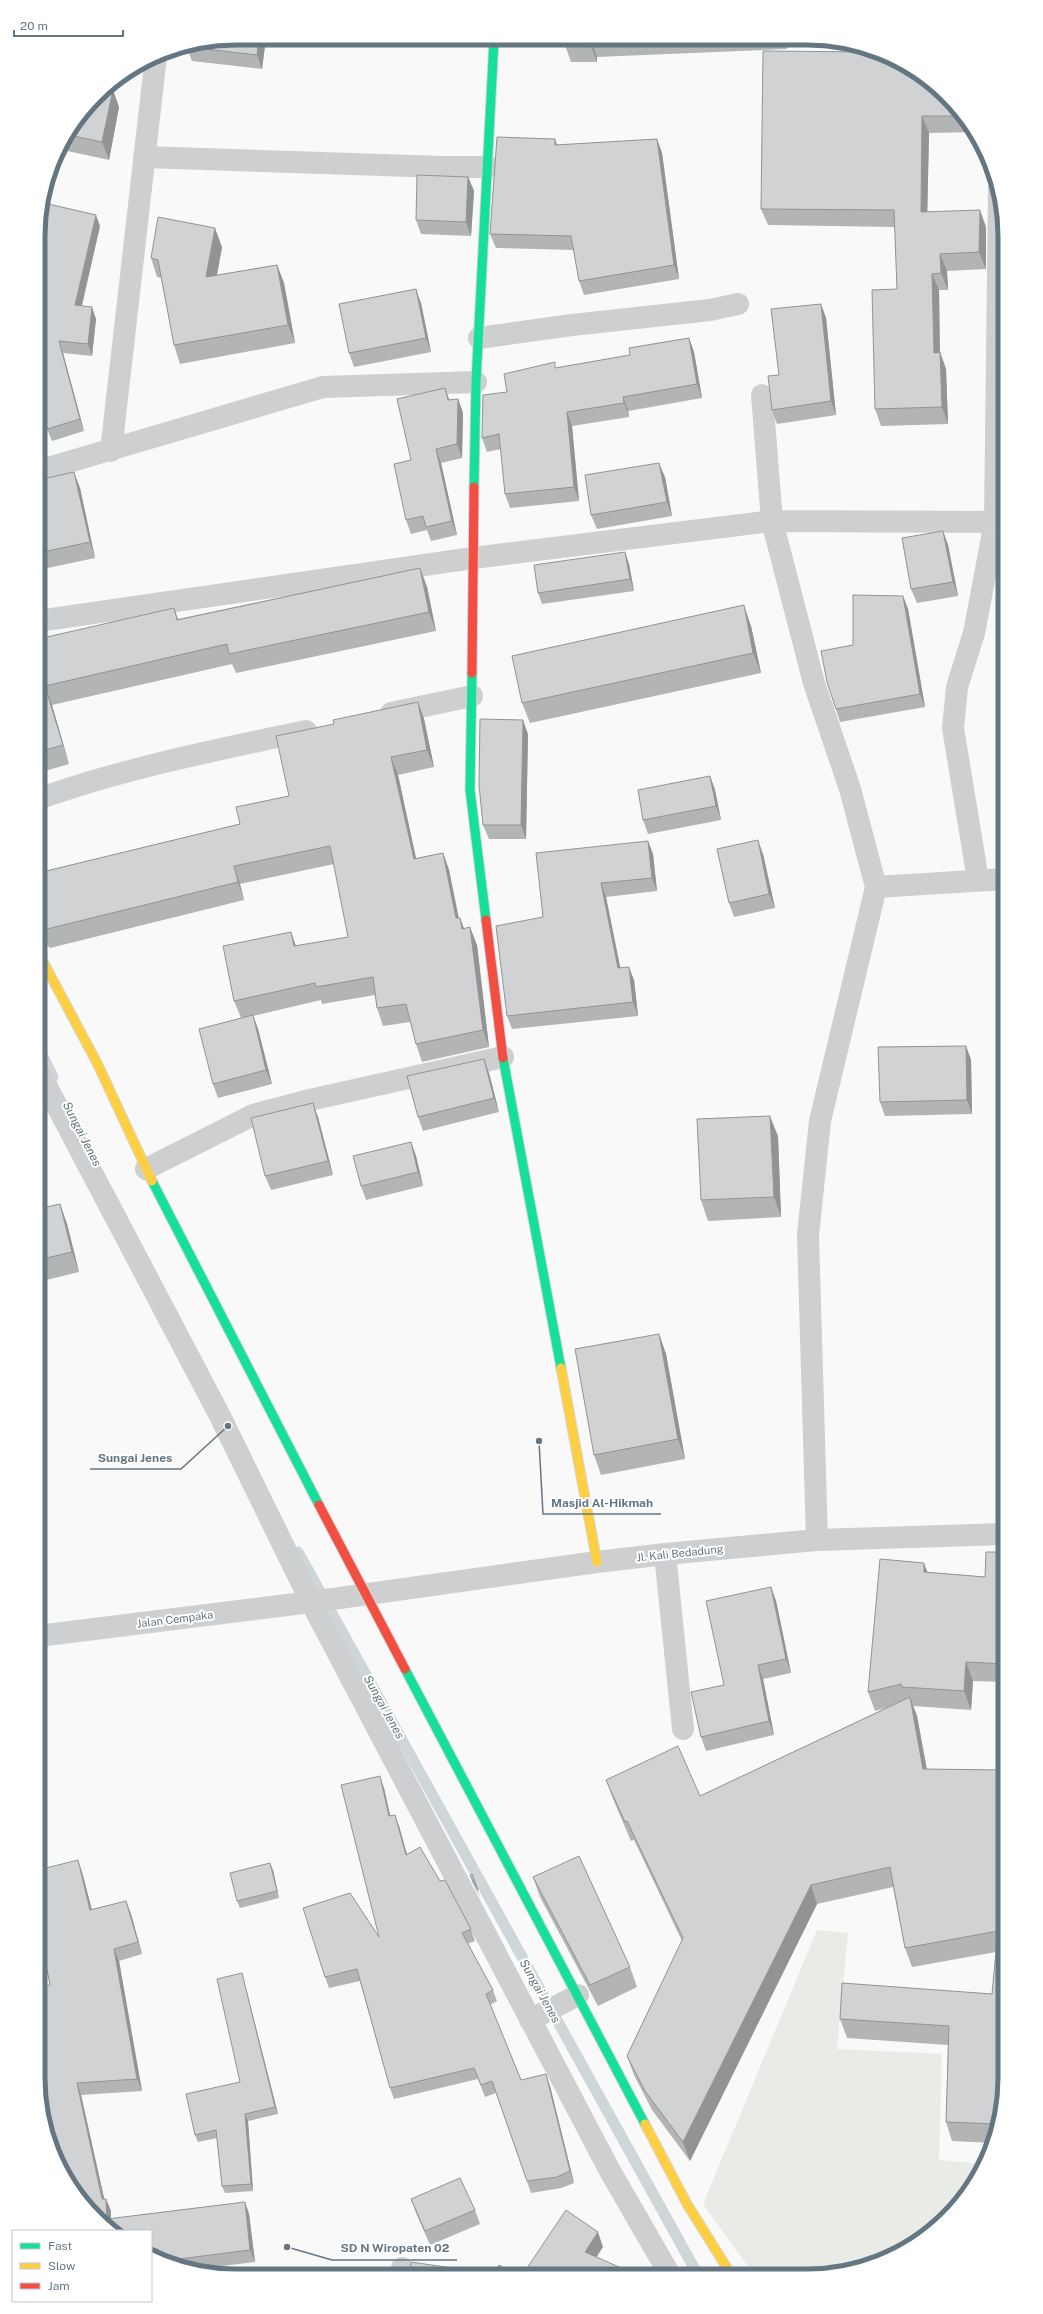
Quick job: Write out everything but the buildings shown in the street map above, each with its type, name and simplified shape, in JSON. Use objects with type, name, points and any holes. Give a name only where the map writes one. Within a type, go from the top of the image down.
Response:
[{"type":"street","points":[[494,45],[476,382],[470,790],[503,1057],[597,1562]]},
{"type":"street","points":[[111,451],[155,63]]},
{"type":"street","points":[[144,157],[426,167],[488,167]]},
{"type":"street","points":[[479,338],[572,325],[710,310],[738,304]]},
{"type":"street","points":[[45,469],[111,451],[323,387],[476,382]]},
{"type":"street","points":[[762,394],[772,521],[814,683],[850,789],[876,887],[820,1121],[808,1235],[817,1540]]},
{"type":"street","points":[[45,620],[473,558],[772,521],[998,522]]},
{"type":"street","points":[[978,880],[953,728],[954,707],[958,687],[974,633],[998,531]]},
{"type":"street","points":[[373,717],[472,696]]},
{"type":"street","points":[[45,796],[74,786],[148,766],[328,726]]},
{"type":"street","points":[[876,887],[998,879]]},
{"type":"street","points":[[45,965],[97,1063],[146,1169],[362,1595],[687,2204],[728,2269]]},
{"type":"street","points":[[146,1169],[253,1115],[305,1101],[503,1057]]},
{"type":"street","points":[[45,1083],[318,1601],[533,2018],[610,2171],[667,2269]]},
{"type":"street","name":"Jl. Kali Bedadung","points":[[362,1595],[665,1554],[817,1540],[998,1534]]},
{"type":"street","points":[[665,1554],[683,1729]]},
{"type":"street","name":"Jalan Cempaka","points":[[45,1635],[362,1595]]},
{"type":"street","points":[[533,2018],[575,1996]]},
{"type":"shaded area","points":[[817,1930],[848,1933],[837,2049],[942,2054],[939,2160],[978,2163],[966,2184],[951,2204],[933,2222],[913,2237],[892,2249],[869,2259],[857,2263],[820,2269],[750,2269],[703,2204]]},
{"type":"waterway","name":"Sungai Jenes","points":[[45,1061],[53,1077]]},
{"type":"waterway","name":"Sungai Jenes","points":[[298,1552],[695,2269]]},
{"type":"traffic: fast","points":[[474,487],[476,382],[494,45]]},
{"type":"traffic: fast","points":[[472,673],[470,790],[486,920]]},
{"type":"traffic: fast","points":[[503,1058],[561,1368]]},
{"type":"traffic: fast","points":[[152,1181],[319,1505]]},
{"type":"traffic: fast","points":[[405,1669],[645,2124]]},
{"type":"traffic: slow","points":[[45,965],[97,1063],[152,1181]]},
{"type":"traffic: slow","points":[[561,1368],[597,1562]]},
{"type":"traffic: slow","points":[[645,2124],[687,2204],[728,2269]]},
{"type":"traffic: jam","points":[[472,673],[474,487]]},
{"type":"traffic: jam","points":[[486,920],[503,1058]]},
{"type":"traffic: jam","points":[[319,1505],[405,1669]]},
{"type":"place","name":"Sungai Jenes","points":[[228,1426]]},
{"type":"place","name":"Masjid Al-Hikmah","points":[[539,1441]]},
{"type":"place","name":"SD N Wiropaten 02","points":[[287,2247]]}]
